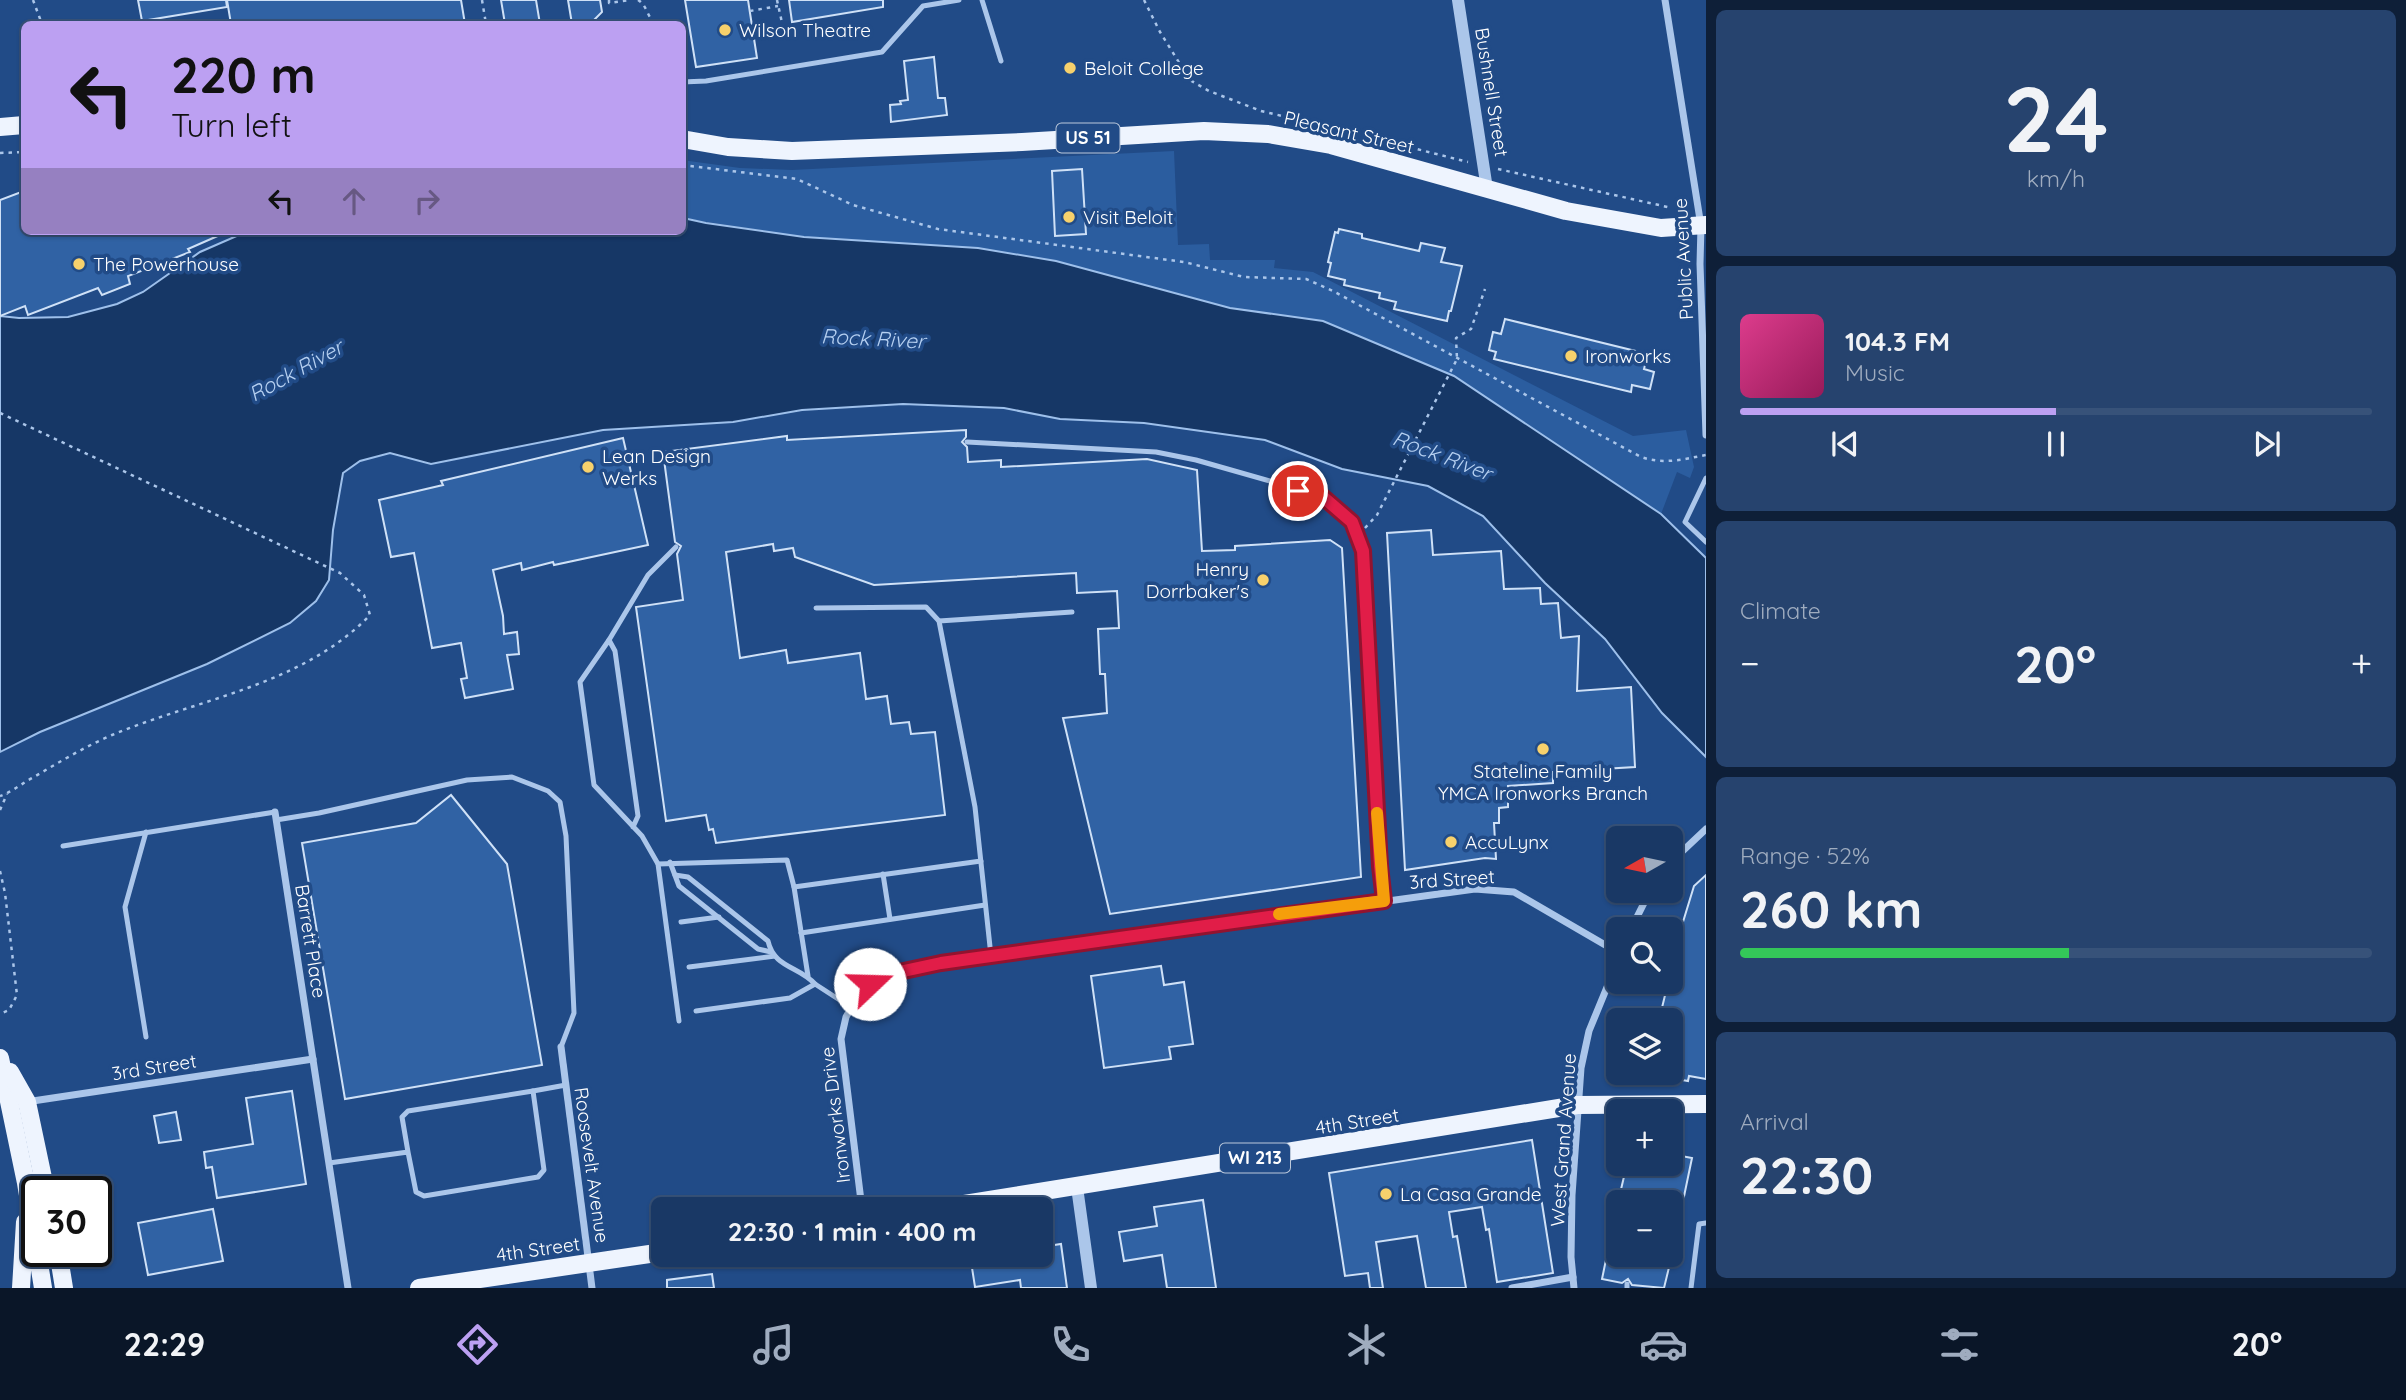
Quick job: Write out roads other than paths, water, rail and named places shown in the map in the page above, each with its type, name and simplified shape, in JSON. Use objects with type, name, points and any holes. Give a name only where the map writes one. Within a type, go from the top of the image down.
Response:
[{"type":"main road","points":[[0,127],[21,125]]},
{"type":"main road","name":"Pleasant Street","points":[[686,140],[728,148],[792,151],[1022,142],[1204,131],[1268,134],[1331,145],[1566,211],[1661,228],[1704,226]]},
{"type":"main road","points":[[0,1056],[13,1104],[40,1176]]},
{"type":"main road","points":[[13,1104],[25,1176]]},
{"type":"main road","name":"4th Street","points":[[1012,1197],[1577,1105],[1706,1104]]},
{"type":"main road","name":"4th Street","points":[[419,1288],[651,1254]]},
{"type":"main road","points":[[21,1288],[22,1267]]},
{"type":"main road","points":[[40,1267],[43,1288]]},
{"type":"main road","points":[[61,1267],[64,1288]]},
{"type":"street","name":"Bushnell Street","points":[[1458,0],[1487,189]]},
{"type":"street","name":"Public Avenue","points":[[1665,0],[1704,226],[1700,264],[1706,435]]},
{"type":"street","name":"Barrett Place","points":[[275,816],[348,1288]]},
{"type":"street","points":[[1684,850],[1706,829]]},
{"type":"street","name":"3rd Street","points":[[870,984],[885,975],[991,956],[1475,889],[1514,892],[1538,904],[1606,948]]},
{"type":"street","name":"Ironworks Drive","points":[[861,1197],[841,1038],[846,1017],[870,984]]},
{"type":"street","name":"West Grand Avenue","points":[[1574,1288],[1571,1233],[1577,1105],[1589,1031],[1606,988]]},
{"type":"street","name":"Roosevelt Avenue","points":[[561,1047],[592,1288]]},
{"type":"street","name":"3rd Street","points":[[13,1104],[313,1059]]},
{"type":"street","points":[[1077,1187],[1091,1288]]},
{"type":"street","points":[[1512,1288],[1573,1278]]},
{"type":"lane","points":[[686,82],[706,81],[882,52],[923,6],[959,0]]},
{"type":"lane","points":[[982,0],[1001,61]]},
{"type":"lane","points":[[967,442],[1156,452],[1196,460],[1322,496],[1352,522],[1363,551],[1384,901]]},
{"type":"lane","points":[[1706,478],[1685,522],[1706,542]]},
{"type":"lane","points":[[676,547],[648,575],[580,682],[594,785],[642,836],[659,864],[679,1021]]},
{"type":"lane","points":[[816,608],[926,607],[939,621],[975,807],[991,956]]},
{"type":"lane","points":[[939,621],[1072,612]]},
{"type":"lane","points":[[608,640],[615,651],[638,816],[633,827]]},
{"type":"lane","points":[[63,846],[146,832],[319,813],[467,780],[512,777],[548,791],[560,802],[566,836],[574,1013],[561,1047]]},
{"type":"lane","points":[[146,832],[125,907],[146,1037]]},
{"type":"lane","points":[[659,864],[787,860],[808,976]]},
{"type":"lane","points":[[794,887],[981,861]]},
{"type":"lane","points":[[670,862],[679,886],[758,949],[773,954],[784,964],[808,976],[815,984],[852,1007]]},
{"type":"lane","points":[[883,874],[890,919]]},
{"type":"lane","points":[[675,875],[688,877],[768,941],[773,954]]},
{"type":"lane","points":[[801,933],[985,905]]},
{"type":"lane","points":[[681,922],[719,917]]},
{"type":"lane","points":[[741,934],[747,925]]},
{"type":"lane","points":[[690,967],[773,954]]},
{"type":"lane","points":[[696,1011],[790,998],[815,984]]},
{"type":"lane","points":[[533,1091],[544,1170],[538,1177],[424,1196],[415,1192],[401,1117],[408,1111],[566,1085]]},
{"type":"lane","points":[[329,1163],[408,1152]]},
{"type":"lane","points":[[1691,1288],[1699,1224],[1706,1223]]},
{"type":"water","name":"Rock River","points":[[686,219],[804,237],[978,248],[1056,261],[1230,308],[1323,321],[1454,376],[1661,514],[1706,558],[1706,757],[1662,713],[1605,639],[1545,583],[1483,516],[1428,486],[1342,469],[1265,440],[1144,423],[1060,419],[1004,408],[903,404],[802,410],[733,422],[603,430],[431,464],[390,453],[360,461],[343,473],[333,530],[329,580],[316,601],[290,623],[207,664],[40,732],[0,752],[0,316],[68,317],[117,304],[143,292],[200,252],[239,235],[686,235]]},
{"type":"place","name":"Wilson Theatre","points":[[725,30]]},
{"type":"place","name":"Beloit College","points":[[1070,68]]},
{"type":"place","name":"Visit Beloit","points":[[1069,217]]},
{"type":"place","name":"The Powerhouse","points":[[79,264]]},
{"type":"place","name":"Ironworks","points":[[1571,356]]},
{"type":"place","name":"Lean Design Werks","points":[[588,467]]},
{"type":"place","name":"Henry Dorrbaker's","points":[[1263,580]]},
{"type":"place","name":"Stateline Family YMCA Ironworks Branch","points":[[1543,749]]},
{"type":"place","name":"AccuLynx","points":[[1451,842]]},
{"type":"place","name":"La Casa Grande","points":[[1386,1194]]}]
